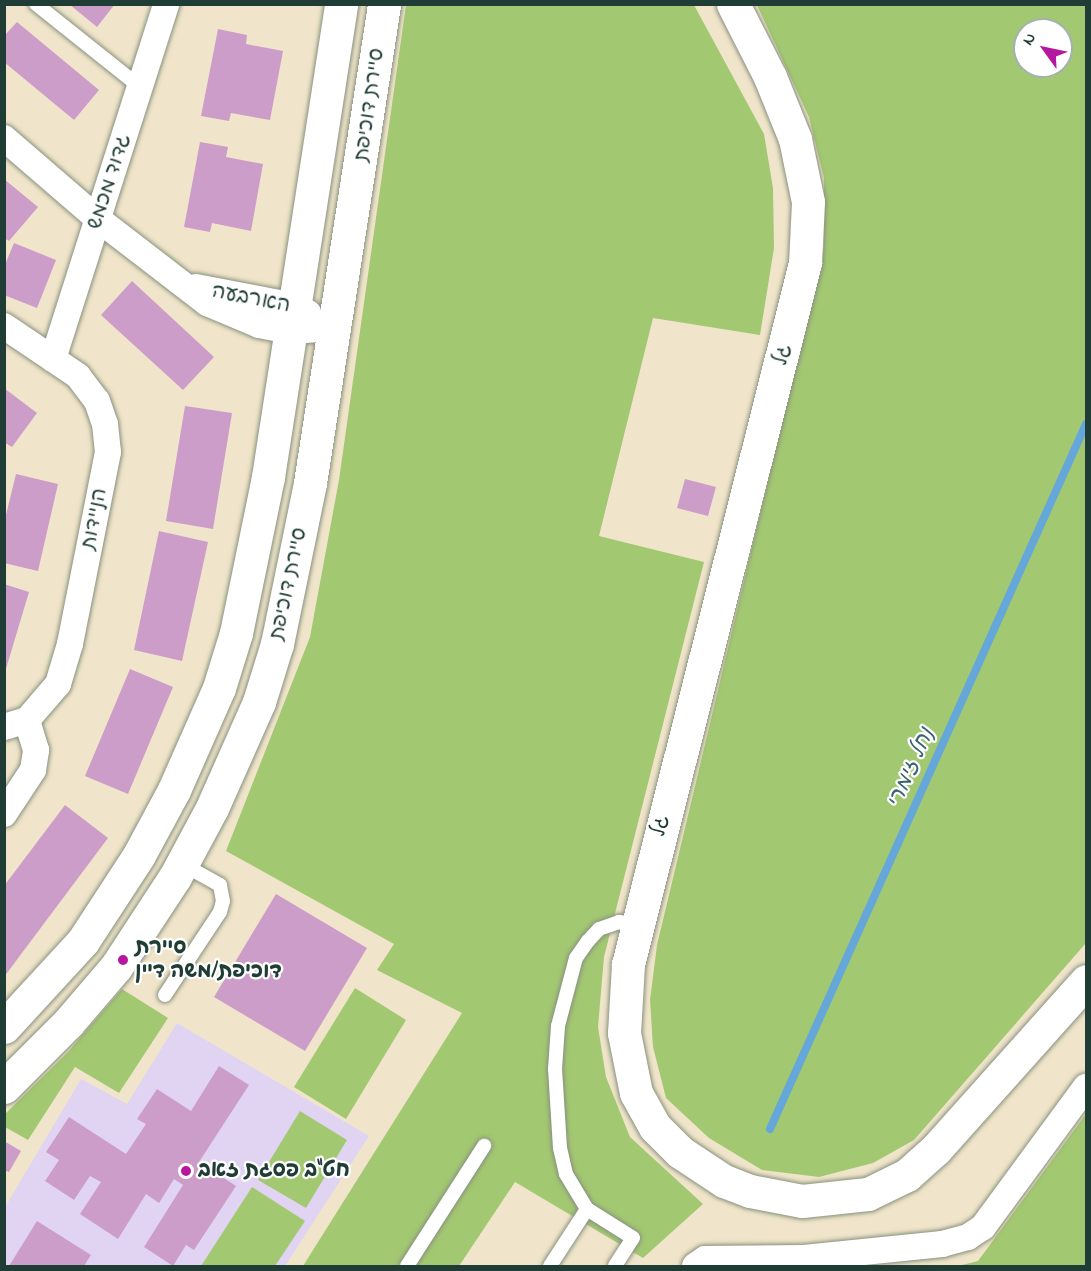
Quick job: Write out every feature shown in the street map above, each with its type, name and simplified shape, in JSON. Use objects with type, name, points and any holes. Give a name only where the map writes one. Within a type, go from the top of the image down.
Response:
[{"type":"main road","name":"סיירת דוכיפת","points":[[4,1027],[83,941],[139,855],[200,735],[238,623],[268,477],[341,4]]},
{"type":"main road","name":"סיירת דוכיפת","points":[[4,1087],[61,1032],[116,967],[182,864],[239,752],[277,644],[310,483],[384,4]]},
{"type":"main road","name":"גל","points":[[733,4],[770,77],[795,139],[808,202],[805,262],[636,924],[623,1004],[624,1033],[636,1093],[656,1127],[696,1164],[724,1180],[777,1198],[802,1201],[868,1194],[906,1176],[936,1149],[1086,981]]},
{"type":"street","name":"גדוד מכמש","points":[[53,359],[166,4]]},
{"type":"street","name":"הארבעה","points":[[4,138],[98,219],[176,280],[293,318],[333,328]]},
{"type":"street","name":"הניידות","points":[[4,326],[78,376],[97,401],[105,424],[108,452],[70,644],[58,684],[16,724]]},
{"type":"street","points":[[4,814],[33,770],[36,750],[16,724]]},
{"type":"street","points":[[695,1266],[705,1259],[796,1262],[942,1244],[968,1237],[983,1227],[1086,1087]]},
{"type":"lane","points":[[36,4],[140,87]]},
{"type":"lane","points":[[165,995],[220,912],[223,901],[220,885],[182,864]]},
{"type":"lane","points":[[615,1266],[633,1238],[587,1209],[566,1174],[560,1148],[555,1070],[558,1026],[573,968],[588,941],[599,929],[619,922],[636,924]]},
{"type":"lane","points":[[407,1266],[484,1146]]},
{"type":"lane","points":[[550,1266],[587,1209]]},
{"type":"shaded area","name":"חט\"ב פסגת זאב","points":[[177,1023],[369,1136],[285,1266],[5,1266],[5,1207],[81,1079],[127,1104]]},
{"type":"green space","points":[[406,5],[694,5],[764,134],[773,188],[774,248],[760,335],[653,318],[599,536],[704,562],[604,957],[598,1027],[606,1077],[630,1137],[703,1204],[643,1258],[515,1182],[459,1266],[303,1266],[462,1013],[377,970],[394,944],[226,851],[310,637],[339,480]]},
{"type":"green space","points":[[757,5],[1086,5],[1086,943],[914,1140],[873,1163],[819,1177],[762,1170],[709,1138],[666,1098],[653,1047],[650,1000],[657,945],[824,247],[824,178],[809,117]]},
{"type":"green space","points":[[355,988],[406,1020],[346,1119],[294,1087]]},
{"type":"green space","points":[[122,989],[168,1018],[119,1093],[75,1067],[28,1140],[5,1127],[5,1114],[68,1052]]},
{"type":"green space","points":[[300,1111],[347,1140],[306,1208],[258,1180]]},
{"type":"green space","points":[[1086,1114],[1086,1266],[958,1266],[978,1261]]},
{"type":"green space","points":[[252,1187],[305,1221],[275,1266],[201,1266]]},
{"type":"building","points":[[69,4],[115,4],[97,27]]},
{"type":"building","points":[[17,22],[99,90],[74,120],[4,62],[4,36]]},
{"type":"building","points":[[218,29],[247,35],[246,44],[283,51],[270,120],[231,113],[229,121],[201,116]]},
{"type":"building","points":[[200,142],[228,147],[226,157],[263,164],[251,231],[212,223],[210,232],[184,227]]},
{"type":"building","points":[[4,179],[38,207],[9,241],[4,238]]},
{"type":"building","points":[[14,243],[56,260],[37,308],[4,295],[4,267]]},
{"type":"building","points":[[132,281],[214,357],[183,390],[101,315]]},
{"type":"building","points":[[4,388],[37,413],[12,447],[4,442]]},
{"type":"building","points":[[185,406],[232,413],[213,529],[166,521]]},
{"type":"building","points":[[16,474],[58,484],[38,571],[4,563],[4,523]]},
{"type":"building","points":[[685,479],[716,487],[708,516],[677,508]]},
{"type":"building","points":[[159,531],[208,542],[182,661],[134,650]]},
{"type":"building","points":[[4,584],[29,592],[5,672],[4,672]]},
{"type":"building","points":[[130,669],[173,687],[128,794],[85,776]]},
{"type":"building","points":[[65,805],[108,838],[4,977],[4,886]]},
{"type":"building","points":[[276,894],[367,948],[305,1051],[214,997]]},
{"type":"building","points":[[219,1066],[249,1085],[199,1162],[236,1186],[194,1250],[186,1245],[173,1266],[144,1247],[183,1185],[174,1179],[159,1203],[146,1194],[118,1239],[80,1214],[101,1182],[90,1176],[74,1200],[45,1181],[59,1160],[46,1152],[69,1117],[126,1154],[146,1124],[137,1119],[157,1089],[191,1111]]},
{"type":"building","points":[[4,1141],[21,1151],[9,1172],[4,1170]]},
{"type":"building","points":[[37,1221],[91,1255],[84,1266],[9,1266]]},
{"type":"waterway","name":"נחל זימרי","points":[[770,1129],[1086,424]]},
{"type":"place","name":"סיירת דוכיפת/משה דיין","points":[[123,960]]},
{"type":"place","name":"חט\"ב פסגת זאב","points":[[186,1171]]}]
